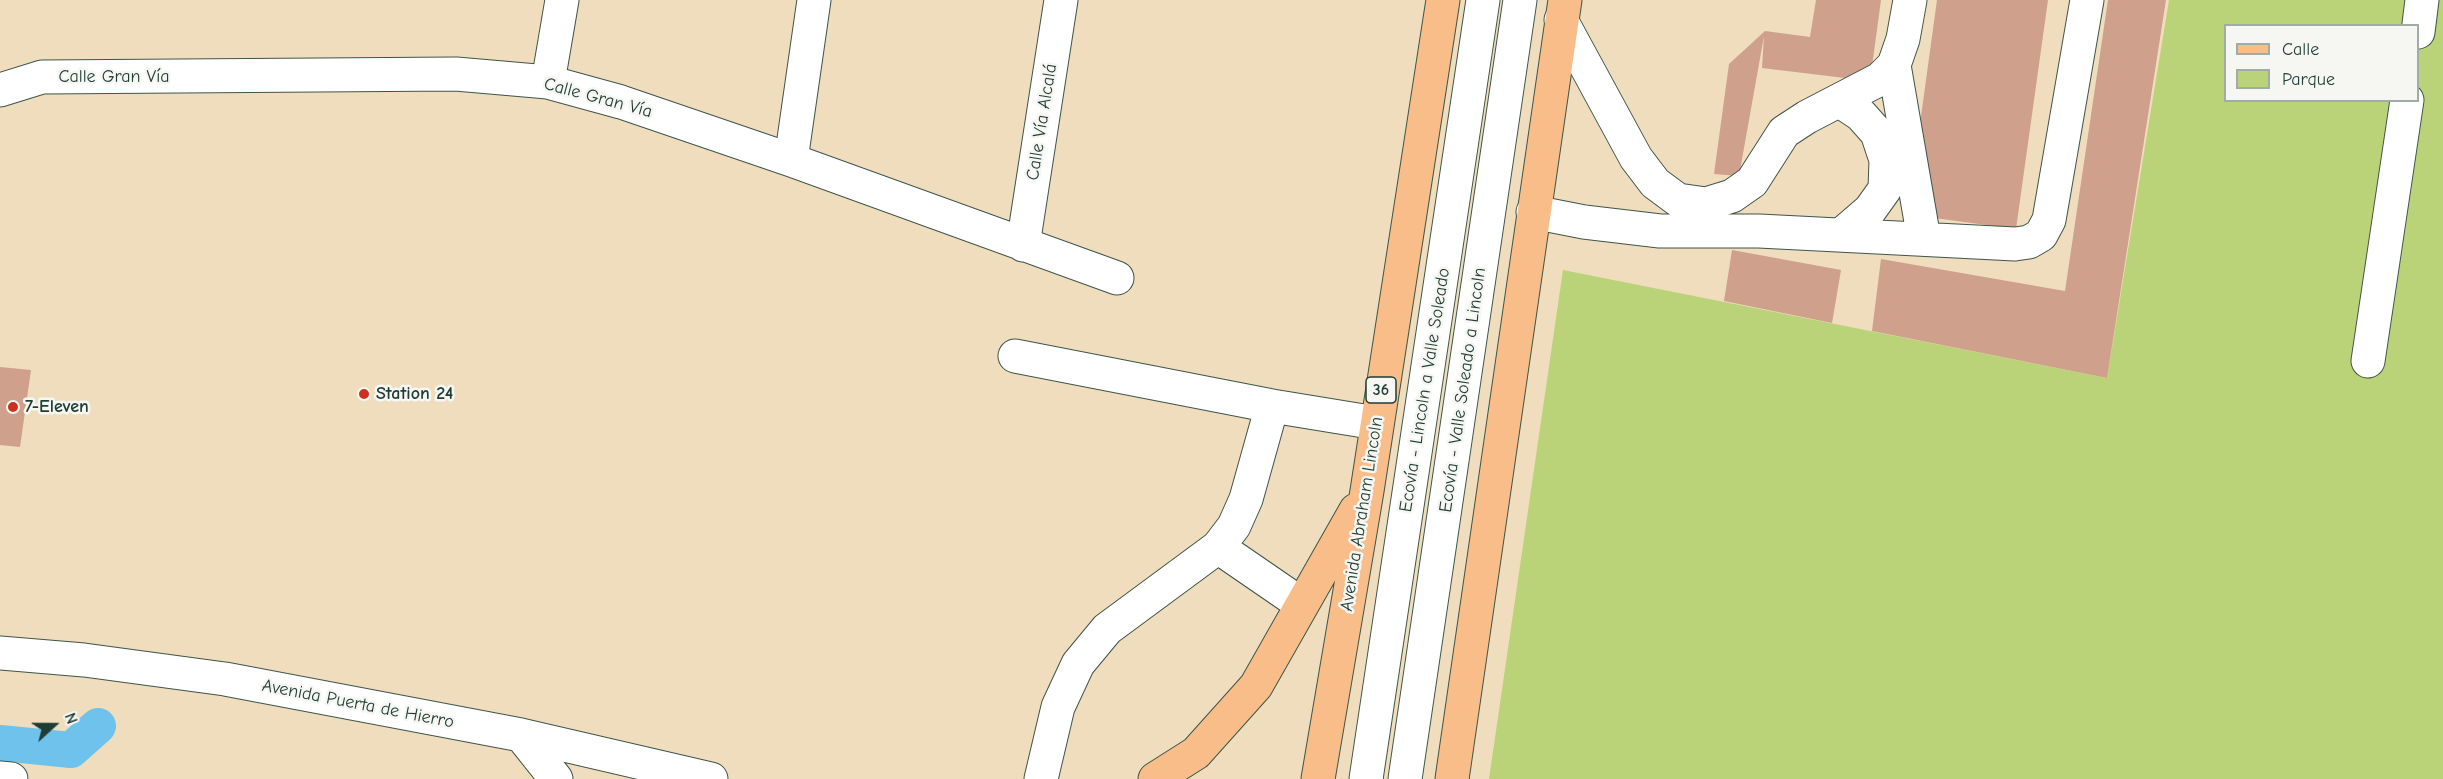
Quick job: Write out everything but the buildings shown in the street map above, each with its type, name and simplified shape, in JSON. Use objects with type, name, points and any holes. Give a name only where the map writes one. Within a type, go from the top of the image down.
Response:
[{"type":"main road","name":"Avenida Abraham Lincoln","points":[[1318,779],[1367,491],[1443,0]]},
{"type":"main road","points":[[1452,779],[1563,10]]},
{"type":"main road","points":[[1155,779],[1196,753],[1256,686],[1367,491]]},
{"type":"street","points":[[548,82],[562,0]]},
{"type":"street","points":[[791,160],[814,0]]},
{"type":"street","name":"Calle Vía Alcalá","points":[[1023,245],[1061,0]]},
{"type":"street","name":"Ecovía - Lincoln a Valle Soleado","points":[[1366,779],[1483,0]]},
{"type":"street","name":"Ecovía - Valle Soleado a Lincoln","points":[[1405,779],[1520,0]]},
{"type":"street","points":[[1563,10],[1636,159],[1655,183],[1678,200],[1706,204],[1732,196],[1752,182],[1784,132],[1807,117],[1840,102],[1880,79],[1894,65],[1903,39],[1910,0]]},
{"type":"street","points":[[1533,212],[1584,222],[1660,231],[1841,235],[2015,244],[2029,242],[2041,235],[2049,220],[2087,0]]},
{"type":"street","points":[[2419,24],[2422,0]]},
{"type":"street","name":"Calle Gran Vía","points":[[0,63],[42,77]]},
{"type":"street","points":[[1894,65],[1924,239]]},
{"type":"street","name":"Calle Gran Vía","points":[[0,90],[42,77],[456,74],[548,82],[621,102],[791,160],[1117,278]]},
{"type":"street","points":[[1840,102],[1861,115],[1877,133],[1886,160],[1885,189],[1870,210],[1841,235]]},
{"type":"street","points":[[2368,361],[2407,102]]},
{"type":"street","points":[[1015,356],[1272,406],[1376,423]]},
{"type":"street","points":[[1041,779],[1058,707],[1078,664],[1107,629],[1218,547],[1234,526],[1246,499],[1272,406]]},
{"type":"street","points":[[1218,547],[1301,604]]},
{"type":"street","name":"Avenida Puerta de Hierro","points":[[0,653],[84,660],[225,679],[521,735],[711,779]]},
{"type":"street","points":[[521,735],[556,779]]},
{"type":"street","points":[[0,778],[11,779]]},
{"type":"green space","points":[[2169,0],[2443,0],[2443,779],[1489,779],[1563,270],[2107,378]]},
{"type":"waterway","points":[[0,743],[71,750],[98,726]]},
{"type":"place","name":"Station 24","points":[[364,394]]},
{"type":"place","name":"7-Eleven","points":[[13,407]]}]
